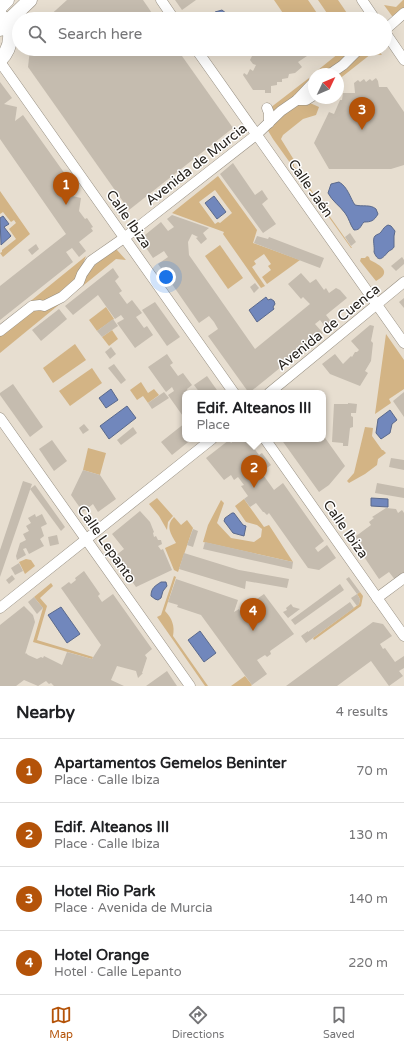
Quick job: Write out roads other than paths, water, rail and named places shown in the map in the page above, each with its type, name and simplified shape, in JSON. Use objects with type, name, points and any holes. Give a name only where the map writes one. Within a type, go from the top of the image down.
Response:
[{"type":"main road","points":[[0,7],[7,0]]},
{"type":"main road","points":[[15,12],[30,0]]},
{"type":"main road","points":[[0,61],[8,50],[11,36],[2,22],[12,14]]},
{"type":"street","points":[[161,0],[169,12]]},
{"type":"street","points":[[362,0],[370,12]]},
{"type":"street","points":[[392,25],[404,14]]},
{"type":"street","points":[[392,42],[404,60]]},
{"type":"street","name":"Calle Jaén","points":[[201,56],[404,343]]},
{"type":"street","points":[[339,68],[352,56]]},
{"type":"street","name":"Calle Ibiza","points":[[0,61],[232,390]]},
{"type":"street","name":"Avenida de Murcia","points":[[0,331],[32,306],[44,306],[62,297],[79,282],[91,256],[124,238],[256,135],[281,112],[297,100],[308,88]]},
{"type":"street","points":[[297,100],[308,99]]},
{"type":"street","points":[[267,108],[269,113],[269,123]]},
{"type":"street","name":"Avenida de Cuenca","points":[[273,390],[378,305],[404,282]]},
{"type":"street","name":"Calle Lepanto","points":[[0,418],[190,686]]},
{"type":"street","points":[[0,608],[208,442]]},
{"type":"street","name":"Calle Ibiza","points":[[267,442],[404,636]]},
{"type":"street","points":[[377,598],[404,578]]},
{"type":"water","points":[[339,182],[347,190],[355,205],[369,206],[376,209],[378,214],[374,220],[364,222],[359,229],[354,230],[348,217],[328,193],[331,184]]},
{"type":"water","points":[[214,196],[226,212],[217,219],[205,203]]},
{"type":"water","points":[[3,216],[9,224],[4,227],[11,236],[1,245],[0,218]]},
{"type":"water","points":[[388,225],[395,231],[394,247],[380,259],[374,252],[374,237],[381,233]]},
{"type":"water","points":[[266,297],[268,300],[271,299],[274,301],[274,309],[257,322],[249,310]]},
{"type":"water","points":[[111,389],[118,400],[106,408],[99,398]]},
{"type":"water","points":[[127,406],[136,418],[109,439],[100,426]]},
{"type":"water","points":[[390,410],[397,420],[392,424],[390,433],[381,439],[376,433],[378,419]]},
{"type":"water","points":[[371,498],[388,499],[388,507],[371,506]]},
{"type":"water","points":[[234,513],[243,525],[246,526],[244,536],[233,533],[224,521],[225,518]]},
{"type":"water","points":[[161,582],[166,582],[167,586],[163,591],[161,598],[158,600],[151,596],[151,593]]},
{"type":"water","points":[[61,607],[80,634],[67,643],[48,615]]},
{"type":"water","points":[[200,631],[216,653],[204,662],[188,640]]},
{"type":"place","name":"Hotel Rio Park","points":[[362,130]]},
{"type":"place","name":"Apartamentos Gemelos Beninter","points":[[66,205]]},
{"type":"place","name":"Edif. Alteanos III","points":[[254,488]]},
{"type":"place","name":"Hotel Orange","points":[[253,631]]}]
